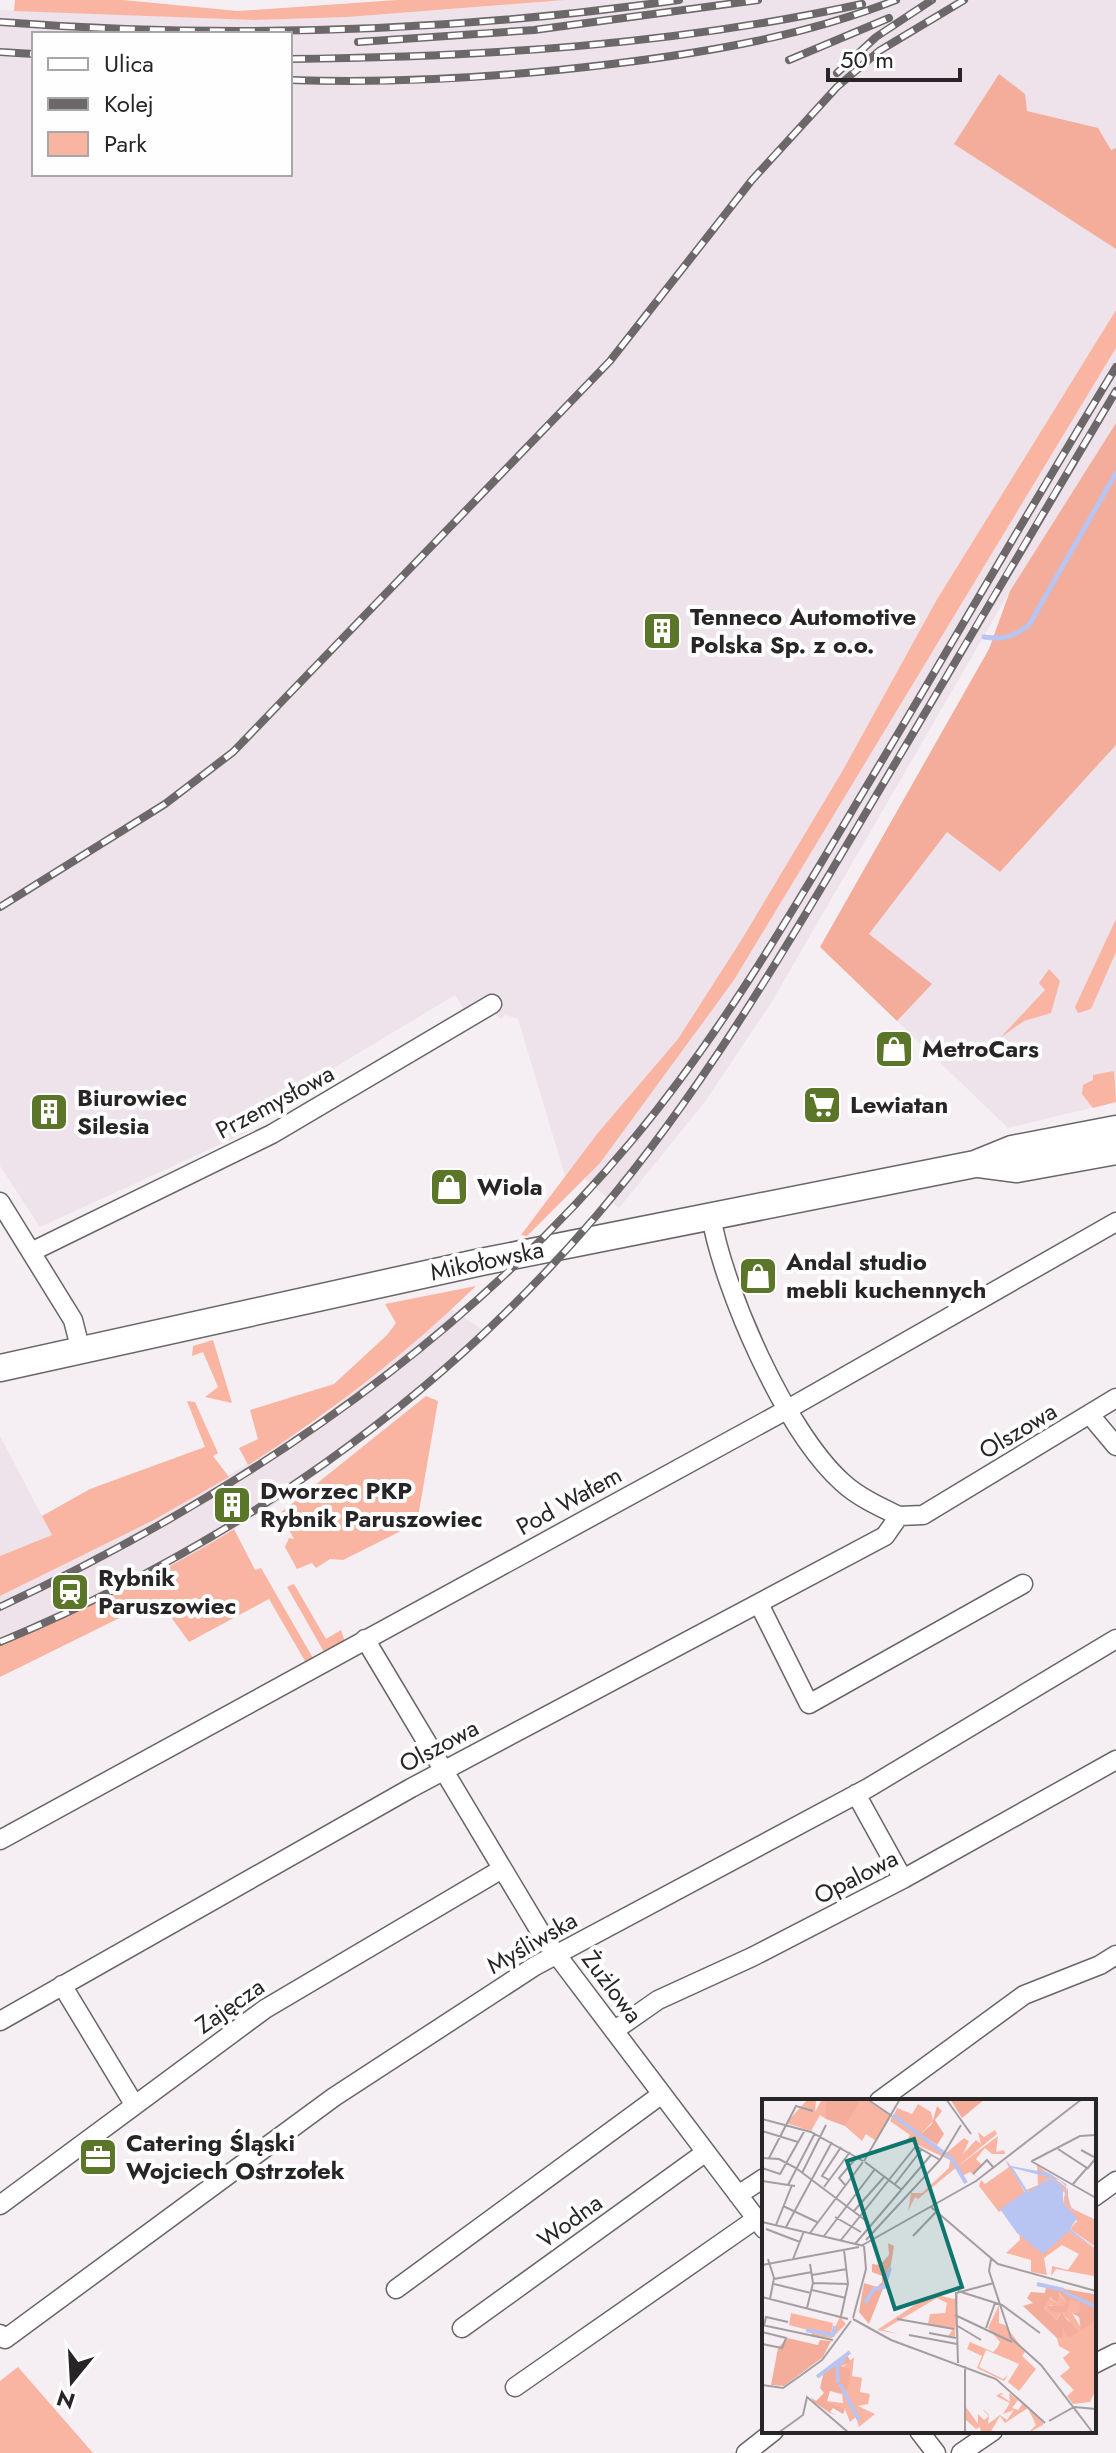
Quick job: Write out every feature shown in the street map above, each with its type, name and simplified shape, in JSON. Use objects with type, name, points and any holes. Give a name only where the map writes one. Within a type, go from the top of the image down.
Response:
[{"type":"main road","name":"Mikołowska","points":[[0,1368],[711,1216],[975,1164],[1012,1149],[1116,1129]]},
{"type":"main road","name":"Mikołowska","points":[[975,1164],[1017,1169],[1116,1151]]},
{"type":"street","name":"Przemysłowa","points":[[31,1252],[272,1134],[492,1004]]},
{"type":"street","points":[[0,1202],[73,1320],[81,1351]]},
{"type":"street","points":[[711,1216],[728,1276],[762,1359],[788,1409],[838,1479],[853,1491],[899,1516]]},
{"type":"street","name":"Pod Wałem","points":[[0,1840],[788,1409],[1116,1222]]},
{"type":"street","name":"Olszowa","points":[[0,2021],[444,1770],[885,1536],[899,1516],[923,1515],[1116,1398]]},
{"type":"street","points":[[1090,1415],[1116,1446]]},
{"type":"street","points":[[759,1604],[809,1704],[1023,1584]]},
{"type":"street","name":"Żużlowa","points":[[365,1639],[502,1869],[558,1954],[760,2224]]},
{"type":"street","name":"Myśliwska","points":[[2,2337],[334,2097],[558,1954],[856,1794],[1116,1639]]},
{"type":"street","name":"Opalowa","points":[[615,2030],[658,2000],[776,1945],[903,1879],[1116,1760]]},
{"type":"street","points":[[856,1794],[903,1879]]},
{"type":"street","name":"Zajęcza","points":[[0,2205],[298,1987],[502,1869]]},
{"type":"street","points":[[882,2099],[1024,1995],[1100,1965],[1116,1955]]},
{"type":"street","points":[[62,1985],[134,2104]]},
{"type":"street","points":[[396,2289],[662,2094]]},
{"type":"street","name":"Wodna","points":[[462,2328],[706,2152]]},
{"type":"street","points":[[738,2195],[762,2179]]},
{"type":"street","points":[[1096,2196],[1116,2181]]},
{"type":"street","points":[[515,2387],[760,2224]]},
{"type":"street","points":[[1096,2363],[1116,2353]]},
{"type":"street","points":[[746,2453],[771,2433]]},
{"type":"street","points":[[921,2433],[936,2453]]},
{"type":"street","points":[[961,2453],[990,2433]]},
{"type":"shaded area","name":"Tenneco Automotive Polska Sp. z o.o.","points":[[565,0],[1116,0],[1116,310],[936,601],[843,770],[742,939],[678,1039],[598,1134],[566,1179],[518,1019],[506,1015],[500,1019],[487,994],[464,1009],[455,995],[324,1074],[309,1075],[240,1117],[247,1132],[40,1227],[0,1166],[0,10],[254,20],[348,17]]},
{"type":"shaded area","points":[[999,74],[1025,94],[1027,111],[1098,128],[1111,150],[1116,148],[1116,249],[954,144]]},
{"type":"shaded area","points":[[1116,348],[1116,423],[1010,591],[771,1003],[704,1103],[619,1208],[585,1179],[734,980]]},
{"type":"shaded area","points":[[1116,423],[1116,745],[1000,872],[947,832],[869,934],[932,984],[897,1021],[820,947],[989,649],[1010,591]]},
{"type":"shaded area","points":[[1116,745],[1116,1102],[1008,1128],[897,1021],[931,984],[869,934],[947,831],[1000,871]]},
{"type":"shaded area","points":[[452,1309],[490,1335],[374,1432],[286,1497],[197,1553],[0,1645],[0,1596],[153,1521],[316,1422]]},
{"type":"shaded area","points":[[0,1436],[52,1535],[0,1556]]},
{"type":"green space","points":[[15,0],[123,0],[238,11],[397,0],[565,0],[348,17],[254,20],[14,11]]},
{"type":"green space","points":[[1116,310],[1116,348],[734,980],[600,1163],[527,1236],[521,1235],[597,1134],[678,1039],[843,770],[936,601]]},
{"type":"green space","points":[[1116,919],[1116,952],[1091,1009],[1078,1013],[1075,1007]]},
{"type":"green space","points":[[1049,969],[1060,981],[1051,1013],[1024,1021],[1000,1038],[1045,990],[1039,983]]},
{"type":"green space","points":[[1114,1071],[1116,1102],[1093,1108],[1082,1094],[1083,1085],[1093,1080],[1093,1075]]},
{"type":"green space","points":[[476,1286],[366,1382],[248,1465],[239,1448],[258,1439],[250,1410],[334,1384],[396,1323],[385,1304]]},
{"type":"green space","points":[[213,1340],[232,1403],[205,1397],[218,1387],[203,1352],[192,1356],[193,1346]]},
{"type":"green space","points":[[426,1396],[438,1401],[417,1523],[343,1560],[330,1559],[316,1568],[312,1563],[297,1569],[285,1547],[289,1538],[294,1539],[280,1513]]},
{"type":"green space","points":[[187,1401],[195,1402],[218,1453],[213,1456],[229,1477],[152,1521],[0,1596],[0,1556],[52,1535],[42,1516],[90,1489],[205,1447]]},
{"type":"green space","points":[[234,1529],[255,1570],[261,1568],[313,1658],[305,1661],[269,1599],[189,1642],[158,1599],[0,1677],[0,1645],[149,1577]]},
{"type":"green space","points":[[294,1584],[326,1639],[341,1630],[345,1642],[324,1652],[287,1587]]},
{"type":"green space","points":[[18,2367],[93,2453],[0,2453],[0,2381]]},
{"type":"waterway","points":[[984,637],[1008,637],[1029,625],[1116,473]]},
{"type":"railway","points":[[0,22],[170,30],[340,29],[510,19],[679,0]]},
{"type":"railway","points":[[358,42],[534,30],[758,0]]},
{"type":"railway","points":[[292,80],[451,78],[532,73],[649,59],[792,33],[896,0]]},
{"type":"railway","points":[[837,73],[876,37],[932,0]]},
{"type":"railway","points":[[0,907],[165,804],[233,752],[610,361],[752,180],[837,87],[879,51],[964,0]]},
{"type":"railway","points":[[292,59],[506,52],[578,46],[720,30],[862,4]]},
{"type":"railway","points":[[789,60],[889,18]]},
{"type":"railway","points":[[0,52],[32,54]]},
{"type":"railway","points":[[0,1607],[177,1515],[262,1463],[344,1407],[498,1281],[569,1212],[667,1097],[755,970],[1116,367]]},
{"type":"railway","points":[[0,1642],[85,1604],[167,1562],[247,1515],[324,1464],[398,1408],[468,1348],[535,1284],[597,1215],[670,1122],[769,974],[1116,391]]},
{"type":"place","name":"Tenneco Automotive Polska Sp. z o.o.","points":[[662,631]]},
{"type":"place","name":"MetroCars","points":[[894,1049]]},
{"type":"place","name":"Lewiatan","points":[[822,1105]]},
{"type":"place","name":"Biurowiec Silesia","points":[[49,1112]]},
{"type":"place","name":"Wiola","points":[[449,1187]]},
{"type":"place","name":"Andal studio mebli kuchennych","points":[[758,1276]]},
{"type":"place","name":"Dworzec PKP Rybnik Paruszowiec","points":[[232,1505]]},
{"type":"place","name":"Rybnik Paruszowiec","points":[[70,1592]]},
{"type":"place","name":"Catering Śląski Wojciech Ostrzołek","points":[[98,2157]]}]
